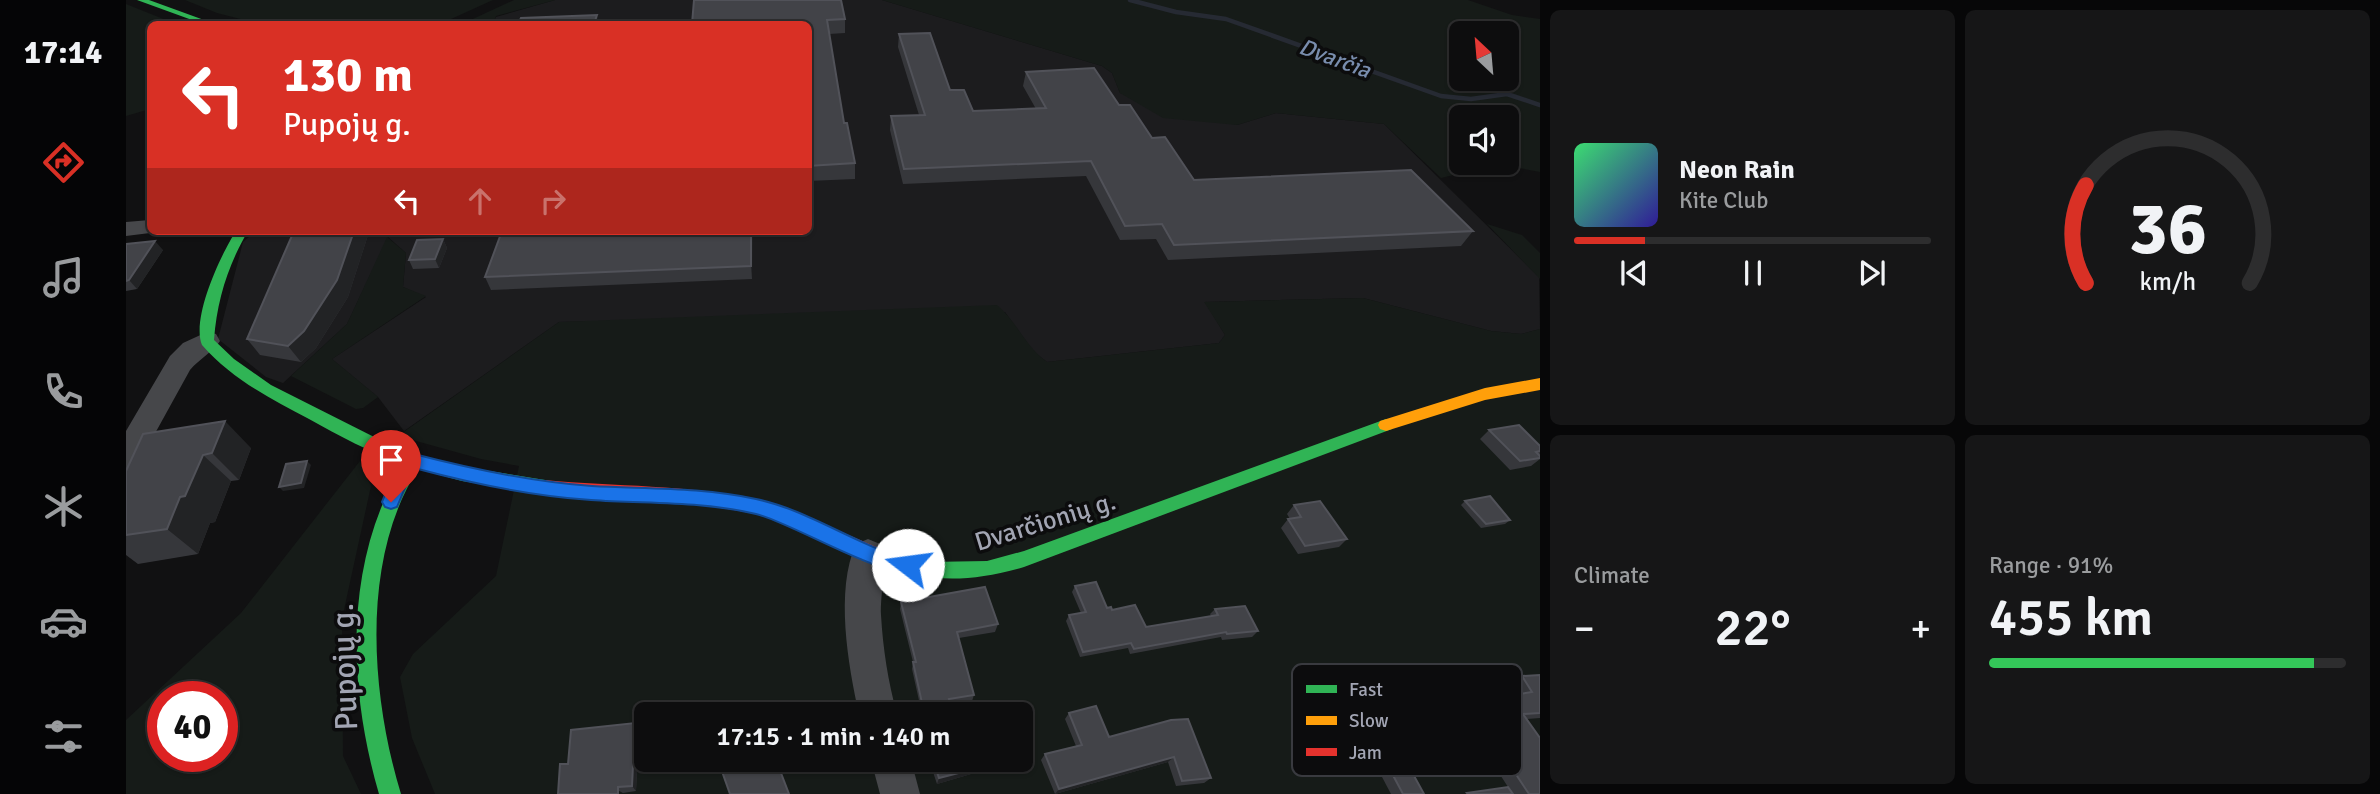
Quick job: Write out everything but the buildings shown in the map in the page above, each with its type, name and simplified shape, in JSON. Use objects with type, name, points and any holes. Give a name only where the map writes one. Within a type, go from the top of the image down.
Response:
[{"type":"street","points":[[141,0],[201,21]]},
{"type":"street","points":[[126,229],[147,227]]},
{"type":"street","points":[[126,457],[180,363],[192,350],[207,341],[210,314],[224,264],[239,235]]},
{"type":"street","name":"Dvarčionių g.","points":[[207,341],[224,362],[269,392],[351,434],[414,461],[477,478],[528,485],[589,493],[681,496],[757,506],[818,529],[869,554],[941,571],[987,569],[1012,562],[1402,419],[1486,394],[1540,384]]},
{"type":"street","name":"Pupojų g.","points":[[390,794],[378,763],[366,688],[363,628],[370,577],[391,502],[401,477],[414,461]]},
{"type":"street","points":[[869,554],[863,575],[868,681],[874,702]]},
{"type":"street","points":[[894,772],[900,794]]},
{"type":"shaded area","points":[[185,0],[493,0],[447,21],[248,21],[217,13]]},
{"type":"shaded area","points":[[514,0],[555,0],[496,16],[494,21],[468,21]]},
{"type":"shaded area","points":[[555,0],[882,0],[1102,66],[1112,73],[1120,93],[1237,125],[1276,113],[1384,124],[1539,277],[1540,329],[1521,334],[1491,331],[1363,298],[1205,302],[1225,335],[1219,343],[1047,362],[1034,352],[1005,312],[559,322],[404,431],[378,397],[332,359],[426,297],[403,287],[406,253],[388,237],[347,324],[283,383],[266,377],[218,339],[243,242],[251,235],[812,235],[812,21],[494,21],[496,17]]},
{"type":"shaded area","points":[[882,0],[1468,0],[1512,15],[1540,19],[1540,172],[1519,168],[1519,105],[1449,105],[1449,175],[1453,175],[1441,178],[1384,124],[1276,113],[1237,125],[1163,118],[1120,93],[1112,73],[1102,66]]},
{"type":"shaded area","points":[[126,4],[168,21],[147,21],[147,110],[126,116]]},
{"type":"shaded area","points":[[1487,224],[1522,235],[1540,253],[1540,279]]},
{"type":"shaded area","points":[[387,237],[406,253],[403,287],[426,296],[332,359],[378,397],[363,408],[356,409],[291,376],[347,324]]},
{"type":"shaded area","points":[[1363,298],[1491,331],[1521,334],[1540,329],[1540,794],[435,794],[412,738],[400,677],[413,654],[496,576],[519,466],[481,459],[398,436],[559,322],[997,305],[1047,362],[1219,343],[1225,335],[1204,302]]},
{"type":"shaded area","points":[[360,461],[371,486],[342,619],[343,756],[361,794],[126,794],[126,720],[147,700],[147,772],[238,772],[238,681],[168,681],[241,613]]},
{"type":"waterway","name":"Dvarčia","points":[[1130,0],[1176,12],[1226,19],[1441,96],[1471,99],[1507,94],[1540,105]]},
{"type":"traffic: fast","points":[[141,0],[201,21]]},
{"type":"traffic: fast","points":[[240,235],[217,284],[208,326],[207,341],[229,363],[279,397],[400,456],[462,474],[545,487]]},
{"type":"traffic: fast","points":[[880,557],[928,570],[987,569],[1024,559],[1386,425]]},
{"type":"traffic: fast","points":[[390,794],[369,701],[366,639],[368,608],[385,523],[397,491],[414,461]]},
{"type":"traffic: slow","points":[[1386,425],[1485,394],[1540,384]]},
{"type":"traffic: jam","points":[[545,487],[677,496],[755,507],[772,511],[880,557]]},
{"type":"route","points":[[391,502],[401,477],[414,461],[477,478],[528,485],[589,493],[681,496],[757,506],[818,529],[869,554],[908,565]]}]
